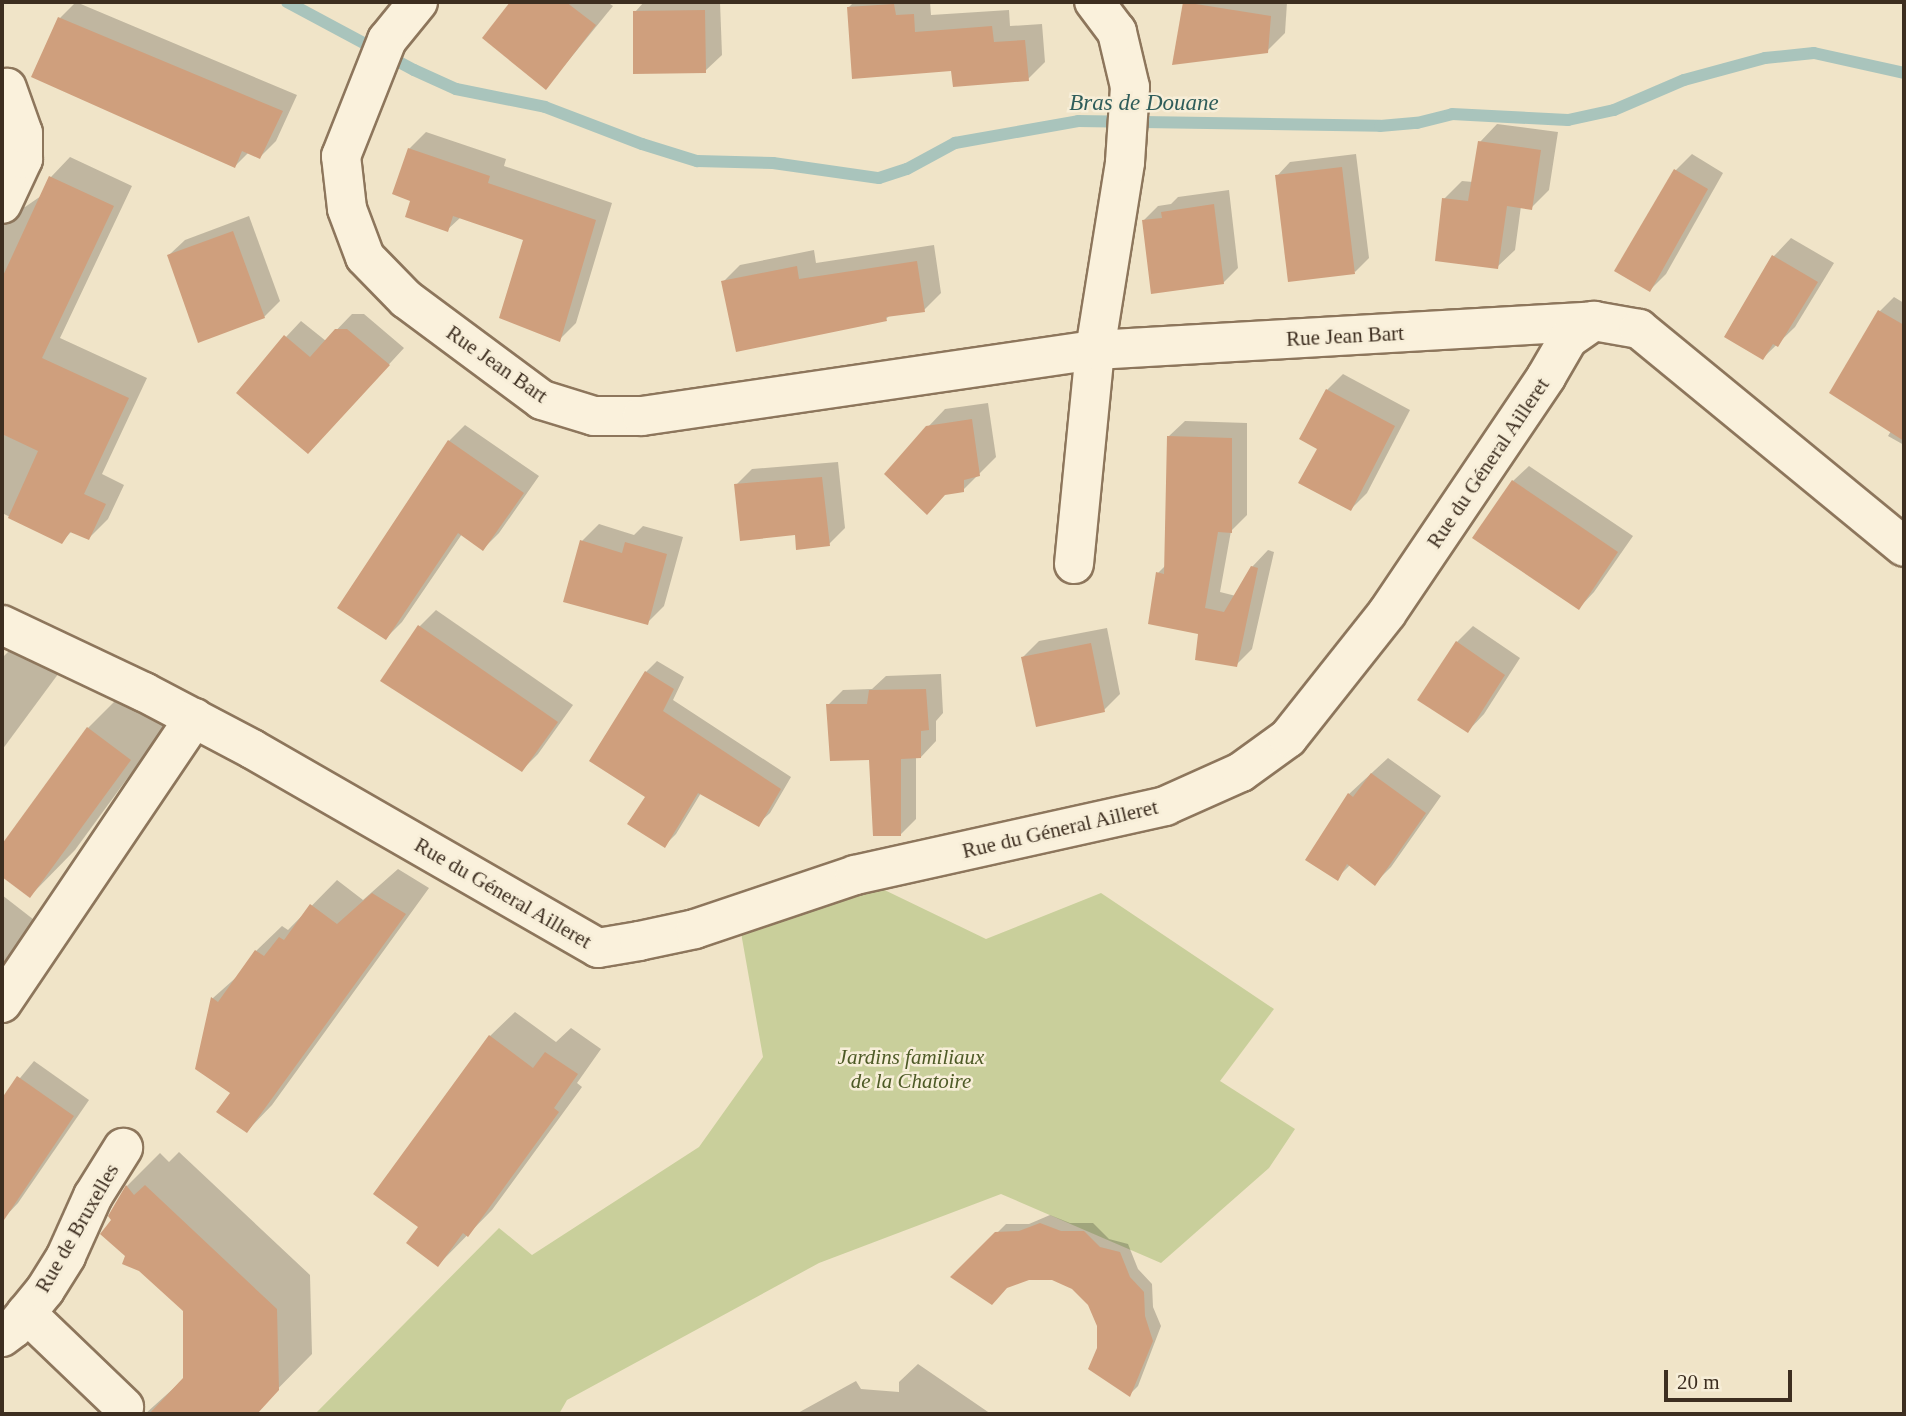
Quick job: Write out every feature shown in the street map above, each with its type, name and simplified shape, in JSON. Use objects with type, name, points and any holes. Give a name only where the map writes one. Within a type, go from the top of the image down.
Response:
[{"type":"street","name":"Rue Jean Bart","points":[[418,2],[387,40],[341,156],[347,209],[365,257],[406,299],[542,400],[594,416],[642,416],[1095,350],[1594,321]]},
{"type":"street","points":[[1074,564],[1095,350],[1125,162],[1129,86],[1117,32],[1094,2]]},
{"type":"street","points":[[2,204],[23,159],[23,132],[7,88]]},
{"type":"street","points":[[1594,321],[1639,329],[1904,547]]},
{"type":"street","name":"Rue du Géneral Ailleret","points":[[2,625],[194,718],[598,948],[695,929],[855,875],[1165,806],[1241,772],[1288,738],[1387,613],[1546,377],[1568,339],[1594,321]]},
{"type":"street","points":[[2,1003],[194,718]]},
{"type":"street","name":"Rue de Bruxelles","points":[[14,1325],[66,1256],[93,1196],[123,1148]]},
{"type":"street","points":[[14,1325],[124,1407]]},
{"type":"green space","name":"Jardins familiaux de la Chatoire","points":[[870,883],[986,939],[1101,893],[1274,1009],[1220,1081],[1295,1129],[1269,1168],[1161,1263],[1001,1194],[819,1263],[567,1400],[559,1414],[315,1414],[499,1228],[532,1255],[699,1147],[763,1057],[740,927]]},
{"type":"building","points":[[510,2],[566,2],[596,25],[546,90],[482,38]]},
{"type":"building","points":[[1183,2],[1271,16],[1268,53],[1172,65]]},
{"type":"building","points":[[894,4],[896,15],[914,14],[915,32],[992,26],[994,42],[1025,40],[1029,81],[953,87],[951,71],[852,79],[847,7]]},
{"type":"building","points":[[705,10],[706,73],[633,74],[633,11]]},
{"type":"building","points":[[58,17],[283,111],[260,159],[242,151],[235,168],[31,77]]},
{"type":"building","points":[[1478,141],[1541,150],[1532,210],[1507,206],[1498,269],[1435,261],[1442,198],[1468,201]]},
{"type":"building","points":[[408,148],[490,176],[488,183],[596,220],[560,342],[499,318],[523,240],[453,216],[448,232],[405,217],[410,201],[392,194]]},
{"type":"building","points":[[1342,167],[1355,274],[1288,282],[1275,175]]},
{"type":"building","points":[[1674,169],[1708,189],[1650,292],[1614,271]]},
{"type":"building","points":[[49,176],[114,206],[42,358],[129,398],[84,494],[106,504],[89,540],[70,532],[62,544],[8,518],[38,451],[2,434],[2,278]]},
{"type":"building","points":[[1214,204],[1224,284],[1151,294],[1142,220],[1162,218],[1161,212]]},
{"type":"building","points":[[233,231],[265,318],[198,343],[167,255]]},
{"type":"building","points":[[1772,255],[1818,282],[1778,347],[1773,344],[1763,360],[1724,337]]},
{"type":"building","points":[[917,261],[925,312],[886,317],[887,321],[736,352],[721,281],[797,266],[799,279]]},
{"type":"building","points":[[1878,310],[1904,325],[1904,441],[1829,393]]},
{"type":"building","points":[[335,329],[347,329],[390,365],[308,454],[236,393],[284,335],[310,357]]},
{"type":"building","points":[[1326,389],[1395,426],[1351,511],[1298,483],[1317,449],[1299,439]]},
{"type":"building","points":[[972,419],[980,476],[964,480],[964,492],[945,495],[927,515],[884,474],[926,426]]},
{"type":"building","points":[[1167,436],[1232,438],[1232,533],[1218,532],[1205,608],[1224,612],[1251,566],[1258,568],[1237,667],[1195,660],[1198,634],[1148,624],[1156,572],[1164,574]]},
{"type":"building","points":[[448,440],[524,493],[483,551],[458,533],[386,640],[337,608]]},
{"type":"building","points":[[822,477],[830,546],[796,550],[795,535],[740,541],[734,484]]},
{"type":"building","points":[[1512,480],[1618,552],[1579,610],[1472,538]]},
{"type":"building","points":[[580,540],[622,553],[625,542],[667,554],[648,625],[563,602]]},
{"type":"building","points":[[418,625],[558,722],[522,772],[380,681]]},
{"type":"building","points":[[1456,641],[1505,675],[1468,733],[1417,700]]},
{"type":"building","points":[[1091,643],[1105,712],[1036,727],[1021,657]]},
{"type":"building","points":[[645,671],[674,689],[663,711],[781,789],[759,827],[698,793],[665,848],[627,824],[645,797],[589,761]]},
{"type":"building","points":[[926,689],[929,730],[921,731],[921,758],[901,759],[901,836],[873,836],[869,760],[830,761],[826,704],[867,704],[869,690]]},
{"type":"building","points":[[87,727],[131,760],[30,898],[2,877],[2,844]]},
{"type":"building","points":[[1371,773],[1426,813],[1375,886],[1347,864],[1338,881],[1305,860],[1348,793],[1353,797]]},
{"type":"building","points":[[372,893],[406,914],[247,1133],[216,1112],[230,1093],[195,1069],[211,997],[218,1002],[255,950],[264,956],[279,937],[284,940],[310,904],[337,924]]},
{"type":"building","points":[[489,1035],[533,1068],[545,1052],[578,1074],[554,1108],[559,1112],[468,1237],[463,1233],[438,1267],[406,1243],[418,1227],[373,1194]]},
{"type":"building","points":[[17,1076],[74,1116],[2,1223],[2,1098]]},
{"type":"building","points":[[126,1185],[134,1195],[145,1185],[277,1309],[279,1390],[257,1414],[149,1414],[183,1378],[183,1311],[139,1271],[122,1264],[125,1256],[100,1234],[111,1220],[108,1216]]},
{"type":"building","points":[[1040,1223],[1061,1231],[1084,1231],[1100,1247],[1120,1252],[1130,1277],[1144,1292],[1145,1316],[1153,1341],[1130,1397],[1088,1369],[1097,1348],[1097,1326],[1088,1305],[1072,1289],[1052,1280],[1029,1280],[1007,1288],[992,1305],[950,1277],[995,1232],[1019,1231]]},
{"type":"waterway","name":"Bras de Douane","points":[[287,2],[414,70],[456,89],[545,107],[642,144],[697,161],[773,163],[879,178],[907,169],[955,143],[1078,121],[1380,126],[1417,123],[1452,114],[1568,120],[1614,110],[1684,80],[1765,58],[1814,53],[1904,73]]}]
